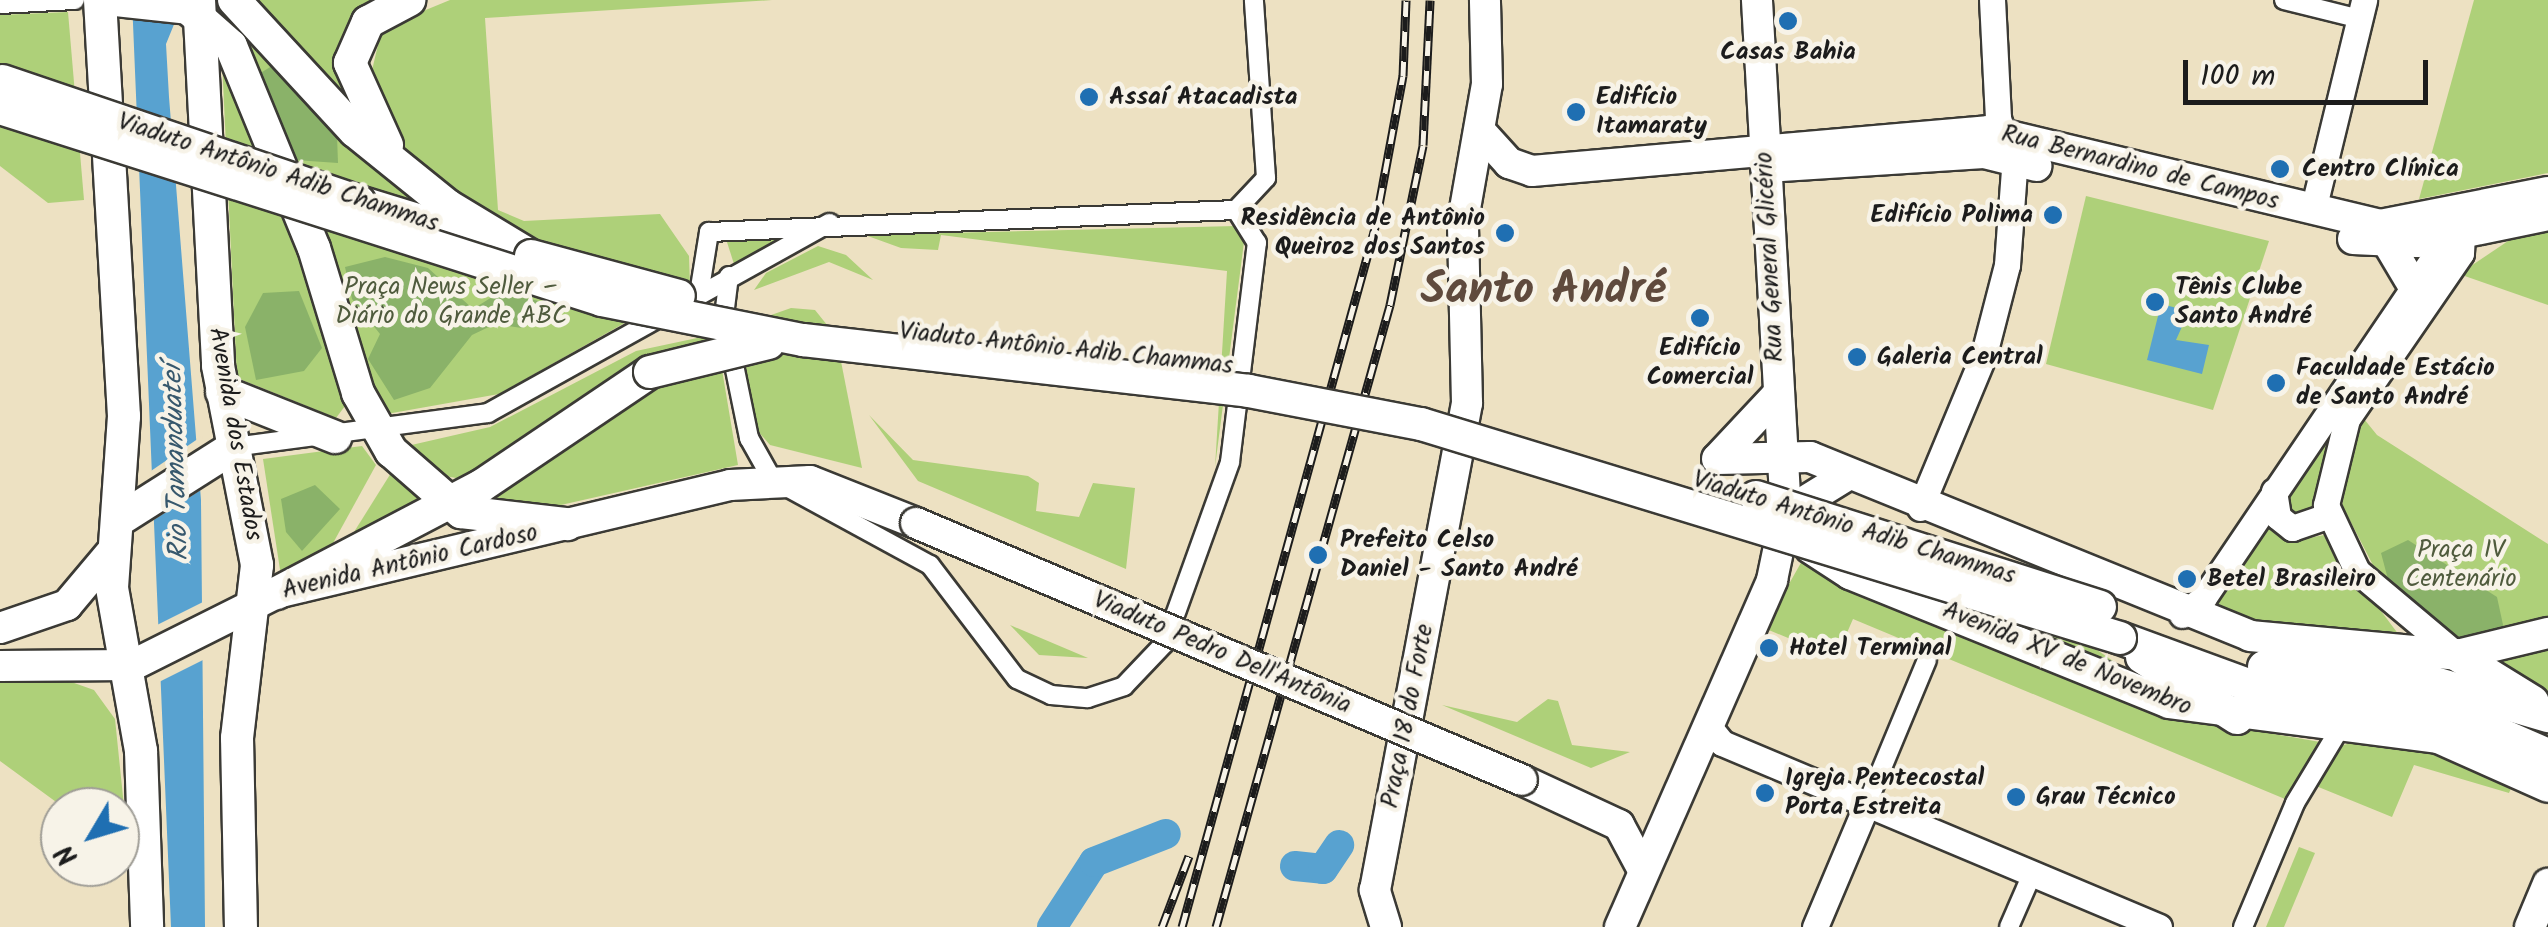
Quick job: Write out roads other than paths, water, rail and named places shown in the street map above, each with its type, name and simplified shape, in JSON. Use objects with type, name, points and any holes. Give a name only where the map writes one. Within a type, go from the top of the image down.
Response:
[{"type":"highway","points":[[234,0],[271,35],[330,106],[406,174],[531,256]]},
{"type":"highway","points":[[401,2],[360,32],[350,63],[364,109],[406,174]]},
{"type":"highway","points":[[148,927],[144,775],[135,663],[116,534],[123,371],[115,3],[193,7],[238,58],[378,432],[449,504],[474,516],[567,524]]},
{"type":"highway","name":"Avenida dos Estados","points":[[193,7],[222,392],[255,534],[264,598],[237,738],[241,927]]},
{"type":"highway","name":"Viaduto Antônio Adib Chammas","points":[[0,87],[531,256],[759,313],[1253,370],[1537,430],[2126,629]]},
{"type":"highway","name":"Viaduto Antônio Adib Chammas","points":[[0,87],[540,282],[803,340],[1249,391],[1421,424],[2126,629]]},
{"type":"highway","points":[[264,598],[449,504],[650,372],[803,340]]},
{"type":"highway","points":[[222,392],[334,437]]},
{"type":"highway","points":[[116,534],[150,498],[203,462],[234,447]]},
{"type":"highway","points":[[2126,629],[2246,664],[2411,676],[2548,716]]},
{"type":"highway","points":[[2126,629],[2186,692],[2237,718]]},
{"type":"highway","name":"Avenida XV de Novembro","points":[[2126,629],[2256,688],[2442,710],[2548,755]]},
{"type":"highway","points":[[2457,655],[2548,716]]},
{"type":"main road","name":"Praça 18 do Forte","points":[[1382,919],[1468,403],[1464,214],[1480,132],[1485,0]]},
{"type":"main road","name":"Rua General Glicério","points":[[1620,927],[1776,570],[1786,513],[1776,395],[1757,0]]},
{"type":"main road","points":[[1920,508],[1998,310],[2006,146],[1992,0]]},
{"type":"main road","points":[[2313,210],[2362,10]]},
{"type":"main road","name":"Rua Bernardino de Campos","points":[[1480,132],[1509,163],[1532,171],[2006,146],[2380,225],[2455,228]]},
{"type":"main road","name":"Rua Bernardino de Campos","points":[[2006,146],[2389,245],[2455,228]]},
{"type":"main road","points":[[2182,614],[2204,597],[2455,228],[2548,192]]},
{"type":"main road","points":[[2455,228],[2548,215]]},
{"type":"main road","points":[[2455,228],[2461,252],[2338,436],[2327,516],[2368,584],[2457,655]]},
{"type":"main road","points":[[2389,245],[2414,287]]},
{"type":"main road","points":[[1776,395],[1717,459],[1781,454],[1846,476],[2182,614],[2279,641],[2457,655],[2548,633]]},
{"type":"main road","points":[[1786,513],[1846,476]]},
{"type":"main road","name":"Viaduto Pedro Dell'Antônia","points":[[772,479],[824,485],[1522,780],[1619,825],[1644,870]]},
{"type":"main road","name":"Avenida Antônio Cardoso","points":[[0,666],[135,663],[220,624],[264,598],[772,479]]},
{"type":"main road","points":[[2274,491],[2278,516],[2292,528],[2327,516]]},
{"type":"main road","name":"Avenida XV de Novembro","points":[[1786,513],[1809,548],[1839,569],[2169,704],[2237,718],[2456,743],[2548,787]]},
{"type":"main road","points":[[0,628],[66,605],[116,534]]},
{"type":"main road","points":[[1710,728],[1722,743],[2159,927]]},
{"type":"main road","points":[[1816,927],[1867,804]]},
{"type":"main road","points":[[2530,927],[2548,884]]},
{"type":"street","points":[[0,4],[75,0]]},
{"type":"street","points":[[699,294],[703,242],[709,232],[830,223],[1236,210],[1266,178],[1254,0]]},
{"type":"street","points":[[2284,0],[2362,10]]},
{"type":"street","points":[[703,242],[729,276],[724,316],[749,438],[772,479],[930,565],[990,651],[1033,689],[1088,698],[1124,686],[1164,643],[1230,462],[1257,243],[1236,210]]},
{"type":"street","points":[[234,447],[378,432],[488,414],[830,223]]},
{"type":"street","points":[[622,340],[724,316]]},
{"type":"street","points":[[1867,804],[1927,660]]},
{"type":"street","points":[[2243,927],[2295,803],[2339,730]]},
{"type":"street","points":[[2008,927],[2032,874]]},
{"type":"water","name":"Rio Tamanduateí","points":[[132,0],[175,22],[166,44],[201,500],[205,927],[171,927]]},
{"type":"water","points":[[2161,304],[2189,311],[2176,340],[2209,345],[2202,374],[2147,360]]},
{"type":"waterway","points":[[1052,927],[1094,862],[1166,834]]},
{"type":"waterway","points":[[1295,866],[1323,869],[1339,845]]},
{"type":"railway","points":[[1182,927],[1374,232],[1403,76],[1406,0]]},
{"type":"railway","points":[[1216,927],[1390,305],[1423,145],[1430,0]]},
{"type":"railway","points":[[1162,927],[1189,856]]},
{"type":"place","name":"Casas Bahia","points":[[1788,21]]},
{"type":"place","name":"Assaí Atacadista","points":[[1089,97]]},
{"type":"place","name":"Edifício Itamaraty","points":[[1576,112]]},
{"type":"place","name":"Centro Clínica","points":[[2280,169]]},
{"type":"place","name":"Edifício Polima","points":[[2053,215]]},
{"type":"place","name":"Residência de Antônio Queiroz dos Santos","points":[[1505,233]]},
{"type":"place","name":"Tênis Clube Santo André","points":[[2155,302]]},
{"type":"place","name":"Edifício Comercial","points":[[1700,318]]},
{"type":"place","name":"Galeria Central","points":[[1857,357]]},
{"type":"place","name":"Faculdade Estácio de Santo André","points":[[2276,383]]},
{"type":"place","name":"Prefeito Celso Daniel - Santo André","points":[[1318,555]]},
{"type":"place","name":"Betel Brasileiro","points":[[2187,579]]},
{"type":"place","name":"Hotel Terminal","points":[[1769,648]]},
{"type":"place","name":"Igreja Pentecostal Porta Estreita","points":[[1765,793]]},
{"type":"place","name":"Grau Técnico","points":[[2016,797]]},
{"type":"district","name":"Santo André","points":[[1543,292]]},
{"type":"park label","name":"Praça News Seller – Diário do Grande ABC","points":[[451,302]]},
{"type":"park label","name":"Praça IV Centenário","points":[[2461,566]]}]
